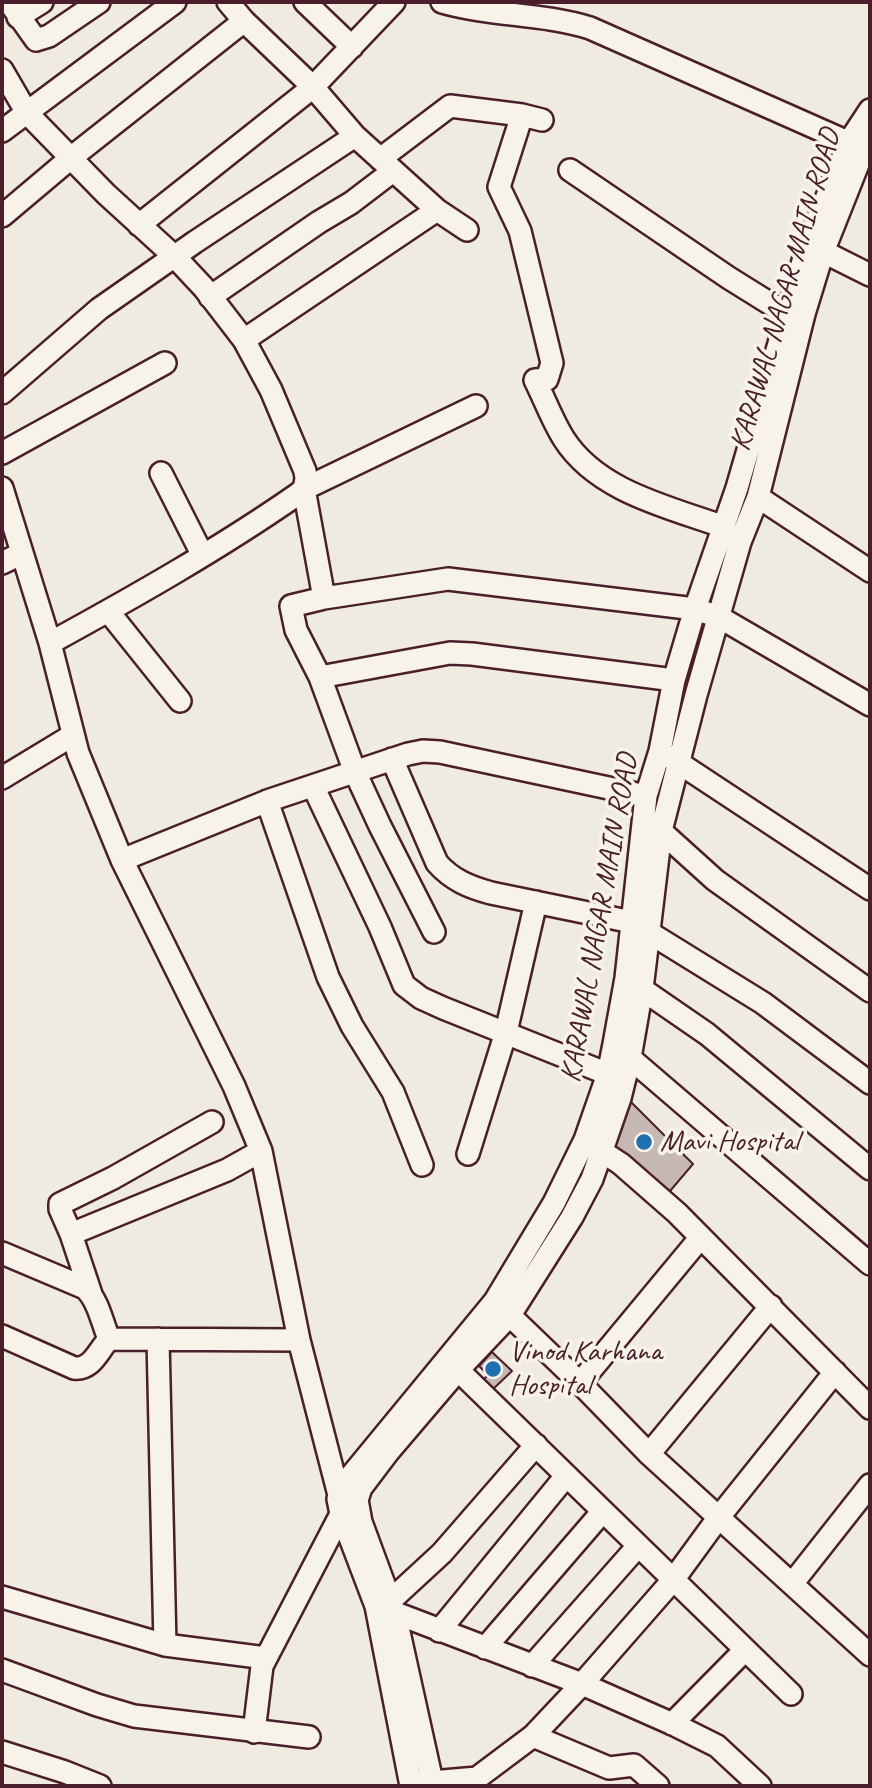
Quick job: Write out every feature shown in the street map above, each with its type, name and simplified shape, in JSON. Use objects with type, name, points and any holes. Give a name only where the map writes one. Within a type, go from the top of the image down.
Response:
[{"type":"street","points":[[42,2],[14,9],[32,37],[40,40],[99,2]]},
{"type":"street","points":[[2,131],[175,2]]},
{"type":"street","points":[[228,2],[244,21],[313,87],[355,136],[437,211],[467,230]]},
{"type":"street","points":[[305,2],[352,47]]},
{"type":"street","points":[[139,225],[313,87],[394,2]]},
{"type":"street","points":[[442,2],[469,8],[570,11],[590,27],[861,148]]},
{"type":"street","points":[[2,216],[72,156],[244,21]]},
{"type":"street","points":[[2,70],[27,113],[72,156],[106,194],[175,257],[211,297],[260,366],[294,440],[305,471],[304,489],[324,598]]},
{"type":"street","points":[[211,297],[351,203],[450,106],[532,118],[499,187],[520,231],[552,363],[547,379],[536,380],[564,440],[587,466],[614,485],[724,527]]},
{"type":"street","name":"KARAWAL NAGAR MAIN ROAD","points":[[349,1506],[389,1451],[458,1370],[502,1308],[554,1203],[593,1146],[620,1098],[622,1054],[640,927],[645,806],[660,751],[674,680],[787,319],[815,248],[861,148],[868,114]]},
{"type":"street","points":[[2,393],[99,309],[355,136]]},
{"type":"street","points":[[570,170],[774,306],[787,319]]},
{"type":"street","points":[[244,341],[437,211]]},
{"type":"street","points":[[815,248],[870,275]]},
{"type":"street","name":"KARAWAL NAGAR MAIN ROAD","points":[[640,927],[661,831],[719,617],[740,542],[758,497],[815,248]]},
{"type":"street","points":[[2,453],[165,363]]},
{"type":"street","points":[[50,643],[108,611],[289,501],[304,489],[475,406]]},
{"type":"street","points":[[161,473],[202,554]]},
{"type":"street","points":[[2,490],[50,643],[73,735],[122,860],[234,1086],[261,1151],[299,1340],[349,1506],[387,1607],[422,1785],[477,1778],[533,1736],[673,1580],[719,1517],[835,1372]]},
{"type":"street","points":[[758,497],[870,571]]},
{"type":"street","points":[[2,563],[22,553]]},
{"type":"street","points":[[434,932],[355,772],[320,677],[296,630],[291,606],[324,598],[448,579],[695,609],[719,617],[870,705]]},
{"type":"street","points":[[108,611],[180,701]]},
{"type":"street","points":[[320,677],[450,653],[674,680]]},
{"type":"street","points":[[2,778],[73,735]]},
{"type":"street","points":[[122,860],[267,802],[392,759],[423,751],[440,752],[645,806],[661,831],[715,880],[870,991]]},
{"type":"street","points":[[660,751],[870,889]]},
{"type":"street","points":[[392,759],[437,863],[449,877],[471,888],[640,927],[763,1003],[870,1083]]},
{"type":"street","points":[[313,786],[404,985],[421,998],[443,1008],[608,1073]]},
{"type":"street","points":[[267,802],[328,976],[352,1026],[393,1092],[422,1165]]},
{"type":"street","points":[[468,1154],[506,1032],[536,902]]},
{"type":"street","points":[[634,984],[707,1034],[870,1169]]},
{"type":"street","points":[[622,1054],[870,1264]]},
{"type":"street","name":"KARAWAL NAGAR MAIN ROAD","points":[[593,1146],[608,1073],[622,1054]]},
{"type":"street","points":[[109,1339],[60,1204],[212,1122]]},
{"type":"street","points":[[593,1146],[648,1186],[771,1306],[870,1408]]},
{"type":"street","points":[[71,1234],[227,1170],[261,1151]]},
{"type":"street","points":[[580,1384],[701,1237]]},
{"type":"street","points":[[2,1253],[78,1284],[91,1293]]},
{"type":"street","points":[[649,1454],[771,1306]]},
{"type":"street","points":[[502,1308],[649,1454],[792,1584],[866,1643]]},
{"type":"street","name":"KARAWAL NAGAR MAIN ROAD","points":[[349,1506],[341,1488],[371,1450],[502,1308]]},
{"type":"street","points":[[2,1336],[74,1368],[90,1363],[109,1339]]},
{"type":"street","points":[[109,1339],[299,1340]]},
{"type":"street","points":[[159,1339],[165,1645]]},
{"type":"street","points":[[458,1370],[791,1694]]},
{"type":"street","points":[[387,1607],[442,1553],[536,1446]]},
{"type":"street","points":[[439,1631],[566,1476]]},
{"type":"street","points":[[792,1584],[870,1485]]},
{"type":"street","points":[[254,1732],[259,1674],[349,1506]]},
{"type":"street","points":[[485,1648],[603,1511]]},
{"type":"street","points":[[532,1666],[638,1546]]},
{"type":"street","points":[[2,1597],[165,1645],[266,1658]]},
{"type":"street","points":[[387,1607],[439,1631],[582,1684],[718,1746],[760,1786]]},
{"type":"street","points":[[672,1724],[745,1650]]},
{"type":"street","points":[[2,1670],[134,1716],[309,1737]]},
{"type":"street","points":[[533,1736],[609,1768],[634,1765],[658,1786]]},
{"type":"street","points":[[2,1752],[100,1786]]},
{"type":"building","points":[[629,1100],[693,1164],[670,1191],[613,1148]]},
{"type":"building","points":[[492,1352],[512,1371],[490,1392],[480,1383],[488,1375],[479,1366]]},
{"type":"place","name":"Mavi Hospital","points":[[644,1142]]},
{"type":"place","name":"Vinod Karhana Hospital","points":[[493,1369]]}]
